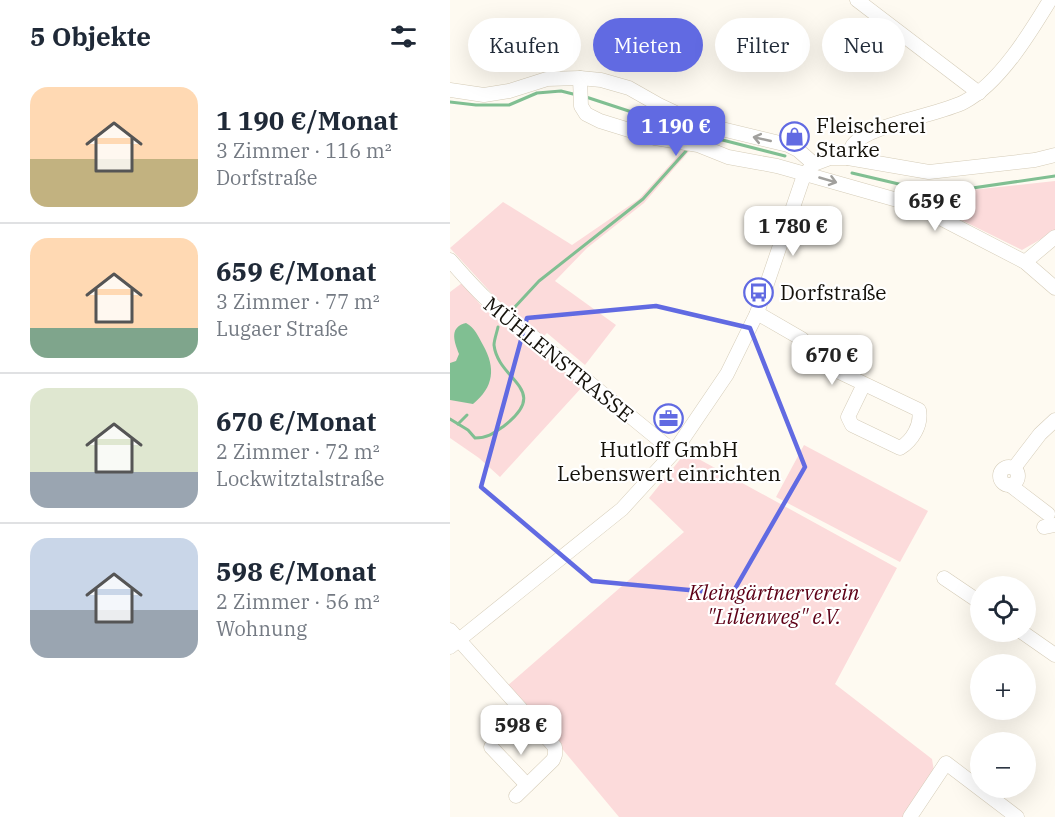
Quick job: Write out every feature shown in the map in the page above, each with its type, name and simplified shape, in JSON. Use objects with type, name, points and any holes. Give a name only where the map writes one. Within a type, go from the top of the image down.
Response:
[{"type":"street","points":[[848,158],[851,147],[858,140],[954,107],[979,93],[1030,33],[1050,0]]},
{"type":"street","points":[[860,1],[979,93]]},
{"type":"street","points":[[450,90],[470,94],[496,94],[547,79],[580,89],[617,83],[697,123],[798,150],[809,169]]},
{"type":"street","points":[[580,89],[586,114],[600,121],[655,138],[698,145],[728,157],[809,169],[921,207],[1025,262],[1055,288]]},
{"type":"street","points":[[516,796],[553,760],[555,747],[453,639],[622,509],[674,452],[727,374],[757,313],[809,169],[830,158],[848,158],[929,172],[1035,160],[1055,155]]},
{"type":"street","points":[[1025,262],[1055,237]]},
{"type":"street","name":"MÜHLENSTRASSE","points":[[450,260],[482,297],[674,452]]},
{"type":"street","points":[[757,313],[802,339],[833,369],[919,410],[919,424],[908,444],[900,448],[852,425],[848,417],[864,384]]},
{"type":"street","points":[[1049,522],[1011,484],[1017,479],[1018,473],[1014,468],[1040,434],[1055,420]]},
{"type":"street","points":[[944,578],[970,596]]},
{"type":"street","points":[[1036,642],[1055,655]]},
{"type":"street","points":[[491,747],[527,785]]},
{"type":"street","points":[[910,817],[946,763],[1017,817]]},
{"type":"highlighted area","points":[[656,306],[750,328],[805,467],[732,594],[592,581],[481,487],[527,318]]},
{"type":"green space","points":[[685,148],[691,149],[644,203],[587,248],[555,281],[616,325],[585,365],[547,333],[542,338],[506,309],[450,248],[503,202],[572,245],[639,199]]},
{"type":"green space","points":[[1055,181],[1055,231],[1022,250],[927,203],[943,193]]},
{"type":"green space","points":[[462,283],[484,309],[583,386],[500,477],[479,458],[450,438],[450,292]]},
{"type":"green space","points":[[804,445],[928,511],[900,562],[776,497]]},
{"type":"green space","name":"Kleingärtnerverein \"Lilienweg\" e.V.","points":[[686,452],[897,568],[835,684],[932,759],[934,771],[905,817],[619,817],[507,686],[684,532],[649,498]]},
{"type":"shaded area","points":[[466,323],[480,338],[491,369],[489,384],[473,404],[450,400],[450,363],[456,361],[459,354],[454,334],[457,327]]},
{"type":"waterway","points":[[450,102],[509,105],[537,93],[561,91],[577,95]]},
{"type":"waterway","points":[[586,97],[699,134],[785,156]]},
{"type":"waterway","points":[[513,309],[539,281],[643,199],[686,151]]},
{"type":"waterway","points":[[852,173],[903,185],[952,191],[1055,176]]},
{"type":"waterway","points":[[450,419],[468,430],[475,438],[494,433],[518,413],[523,403],[523,394],[498,357],[494,345],[498,327]]},
{"type":"waterway","points":[[458,424],[467,415]]},
{"type":"place","name":"Fleischerei Starke","points":[[795,137]]},
{"type":"place","name":"Dorfstraße","points":[[759,292]]},
{"type":"place","name":"Hutloff GmbH Lebenswert einrichten","points":[[669,418]]}]
